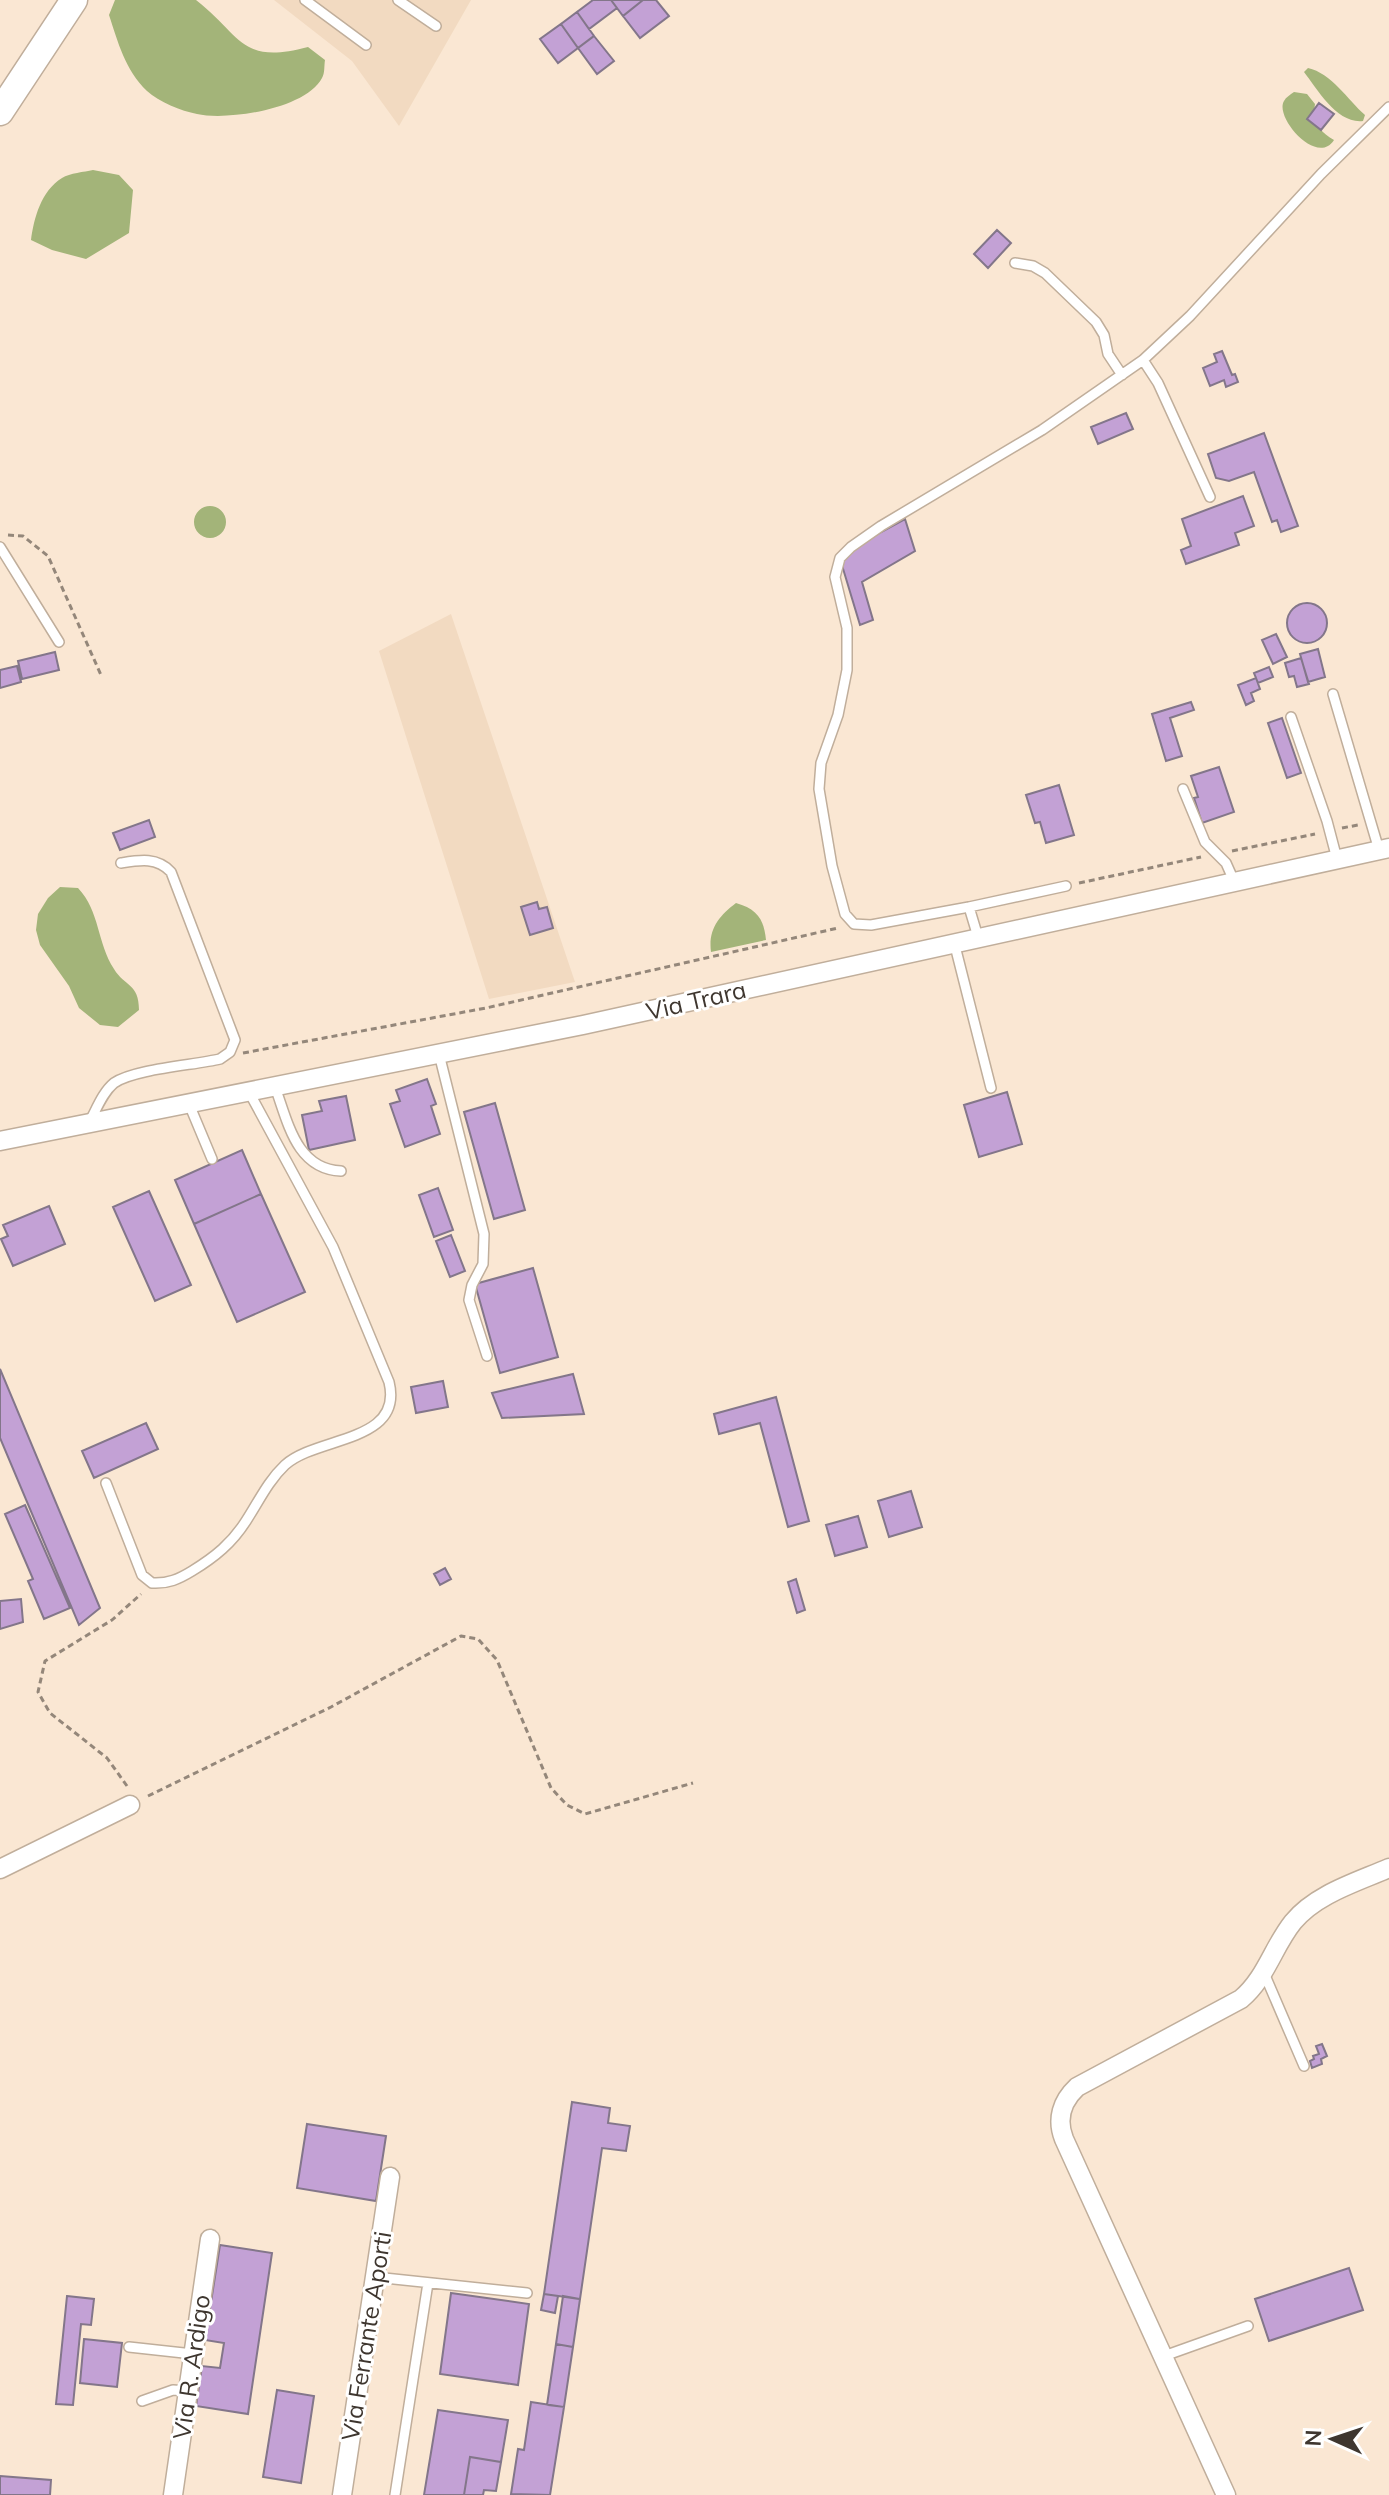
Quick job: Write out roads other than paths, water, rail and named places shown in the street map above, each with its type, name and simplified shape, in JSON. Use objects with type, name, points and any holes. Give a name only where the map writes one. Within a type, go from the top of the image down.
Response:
[{"type":"main road","points":[[0,112],[74,0]]},
{"type":"street","name":"Via Trara","points":[[0,1141],[583,1025],[1384,849]]},
{"type":"street","points":[[0,1869],[130,1805]]},
{"type":"street","points":[[1226,2495],[1064,2139],[1060,2126],[1062,2109],[1066,2098],[1077,2087],[1235,2003],[1252,1989],[1287,1930],[1309,1907],[1389,1868]]},
{"type":"street","name":"Via Ferrante Aporti","points":[[342,2495],[390,2177]]},
{"type":"street","name":"Via R. Ardigo","points":[[173,2495],[210,2239]]},
{"type":"lane","points":[[305,0],[366,45]]},
{"type":"lane","points":[[398,0],[436,26]]},
{"type":"lane","points":[[1066,886],[871,925],[854,924],[845,914],[832,866],[819,789],[821,763],[838,715],[847,670],[847,628],[835,577],[837,563],[851,547],[881,526],[1042,430],[1143,360],[1190,316],[1321,174],[1389,107]]},
{"type":"lane","points":[[1015,263],[1033,266],[1045,273],[1096,322],[1104,335],[1108,354],[1122,375]]},
{"type":"lane","points":[[1143,360],[1158,383],[1210,497]]},
{"type":"lane","points":[[0,547],[59,642]]},
{"type":"lane","points":[[1333,694],[1384,849]]},
{"type":"lane","points":[[1291,717],[1337,859]]},
{"type":"lane","points":[[1183,789],[1205,842],[1226,863],[1234,881]]},
{"type":"lane","points":[[89,1124],[108,1090],[122,1079],[220,1059],[230,1052],[234,1034],[174,877],[166,867],[155,861],[121,863]]},
{"type":"lane","points":[[969,907],[978,937]]},
{"type":"lane","points":[[954,942],[991,1088]]},
{"type":"lane","points":[[439,1054],[484,1234],[483,1264],[472,1285],[469,1300],[487,1356]]},
{"type":"lane","points":[[275,1087],[303,1153],[321,1167],[341,1171]]},
{"type":"lane","points":[[106,1483],[139,1569],[152,1583],[163,1583],[182,1577],[210,1560],[231,1542],[267,1486],[291,1460],[373,1427],[385,1418],[390,1406],[389,1382],[347,1276],[311,1203],[249,1092]]},
{"type":"lane","points":[[189,1104],[212,1159]]},
{"type":"lane","points":[[1264,1973],[1304,2066]]},
{"type":"lane","points":[[375,2277],[527,2293]]},
{"type":"lane","points":[[395,2495],[428,2283]]},
{"type":"lane","points":[[1164,2356],[1248,2326]]},
{"type":"lane","points":[[129,2347],[193,2354]]},
{"type":"lane","points":[[142,2401],[173,2390],[188,2391]]}]
